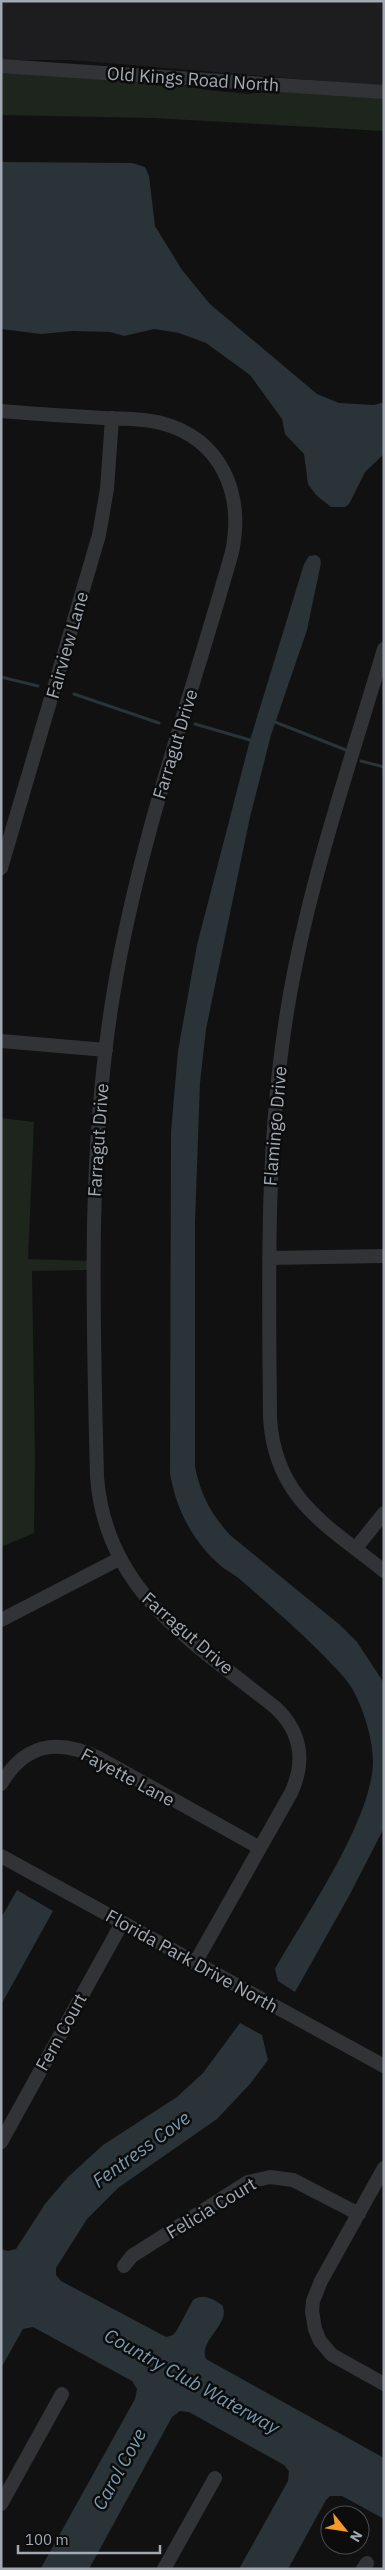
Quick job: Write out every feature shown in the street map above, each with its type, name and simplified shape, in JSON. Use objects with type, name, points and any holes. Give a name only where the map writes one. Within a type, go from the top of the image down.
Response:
[{"type":"street","name":"Old Kings Road North","points":[[1,66],[384,92]]},
{"type":"street","name":"Farragut Drive","points":[[1,412],[112,418],[161,423],[183,431],[197,440],[213,456],[226,476],[235,499],[234,540],[227,569],[141,862],[118,967],[106,1050],[93,1205],[97,1460],[101,1507],[119,1559],[134,1583],[155,1608],[276,1708],[289,1722],[296,1736],[301,1755],[298,1777],[195,1963]]},
{"type":"street","name":"Fairview Lane","points":[[1,868],[99,535],[107,489],[112,418]]},
{"type":"street","name":"Flamingo Drive","points":[[384,649],[312,894],[289,997],[273,1128],[269,1258],[270,1418],[274,1452],[285,1479],[301,1502],[384,1570]]},
{"type":"street","points":[[1,1041],[106,1050]]},
{"type":"street","points":[[269,1258],[384,1256]]},
{"type":"street","points":[[356,1548],[384,1513]]},
{"type":"street","points":[[1,1620],[119,1559]]},
{"type":"street","name":"Fayette Lane","points":[[1,1784],[13,1765],[34,1751],[55,1746],[77,1749],[99,1758],[260,1848]]},
{"type":"street","name":"Florida Park Drive North","points":[[1,1856],[384,2066]]},
{"type":"street","name":"Fern Court","points":[[1,2142],[122,1923]]},
{"type":"street","points":[[384,2168],[316,2291],[313,2301],[312,2320],[320,2341],[332,2355],[384,2384]]},
{"type":"street","name":"Felicia Court","points":[[124,2266],[132,2256],[222,2198],[248,2182],[261,2178],[282,2177],[293,2180],[359,2214]]},
{"type":"street","points":[[1,2504],[62,2394]]},
{"type":"street","points":[[164,2569],[215,2478]]},
{"type":"shaded area","points":[[1,1],[384,1],[384,86],[70,60],[1,60]]},
{"type":"shaded area","points":[[1,72],[163,82],[207,90],[248,94],[275,91],[384,98],[384,131],[153,118],[1,115]]},
{"type":"shaded area","points":[[1,1118],[34,1122],[28,1259],[90,1261],[91,1270],[32,1271],[35,1457],[34,1533],[1,1547]]},
{"type":"water","points":[[1,162],[132,163],[145,167],[149,176],[155,226],[182,270],[210,304],[317,394],[339,403],[374,405],[384,402],[384,454],[365,472],[349,504],[345,507],[331,507],[316,495],[308,484],[304,454],[285,434],[282,419],[250,375],[206,343],[179,333],[154,329],[124,336],[110,332],[72,331],[41,334],[1,329]]},
{"type":"water","points":[[316,555],[320,558],[321,563],[307,630],[271,735],[250,817],[206,1029],[200,1083],[195,1222],[195,1466],[203,1495],[217,1519],[230,1535],[340,1625],[357,1642],[384,1683],[384,1828],[349,1896],[295,1992],[278,1981],[275,1969],[319,1896],[361,1813],[369,1787],[373,1763],[372,1745],[359,1702],[345,1679],[284,1618],[241,1580],[222,1567],[202,1547],[187,1524],[177,1500],[170,1473],[171,1132],[178,1051],[197,945],[250,740],[304,564],[309,556]]},
{"type":"water","points":[[17,1890],[53,1911],[1,2005],[1,1918]]},
{"type":"water","points":[[240,2023],[262,2035],[268,2060],[250,2084],[217,2119],[118,2188],[87,2219],[56,2268],[56,2275],[61,2281],[166,2337],[173,2335],[177,2330],[193,2300],[204,2297],[222,2305],[223,2319],[207,2345],[206,2359],[384,2458],[384,2519],[370,2511],[370,2505],[358,2505],[342,2496],[330,2496],[323,2505],[320,2505],[320,2511],[288,2569],[239,2569],[288,2481],[289,2471],[284,2465],[189,2412],[180,2411],[172,2417],[89,2569],[43,2569],[41,2568],[135,2399],[137,2389],[132,2381],[33,2327],[23,2329],[1,2368],[1,2249],[8,2251],[16,2249],[45,2204],[68,2177],[103,2145],[177,2097],[203,2073]]},
{"type":"waterway","points":[[1,677],[38,686]]},
{"type":"waterway","points":[[74,694],[159,723]]},
{"type":"waterway","points":[[275,722],[346,750]]},
{"type":"waterway","points":[[195,724],[250,740]]},
{"type":"waterway","points":[[361,761],[384,767]]},
{"type":"water label","name":"Fentress Cove","points":[[141,2149]]},
{"type":"water label","name":"Country Club Waterway","points":[[192,2381]]},
{"type":"water label","name":"Carol Cove","points":[[119,2469]]}]
